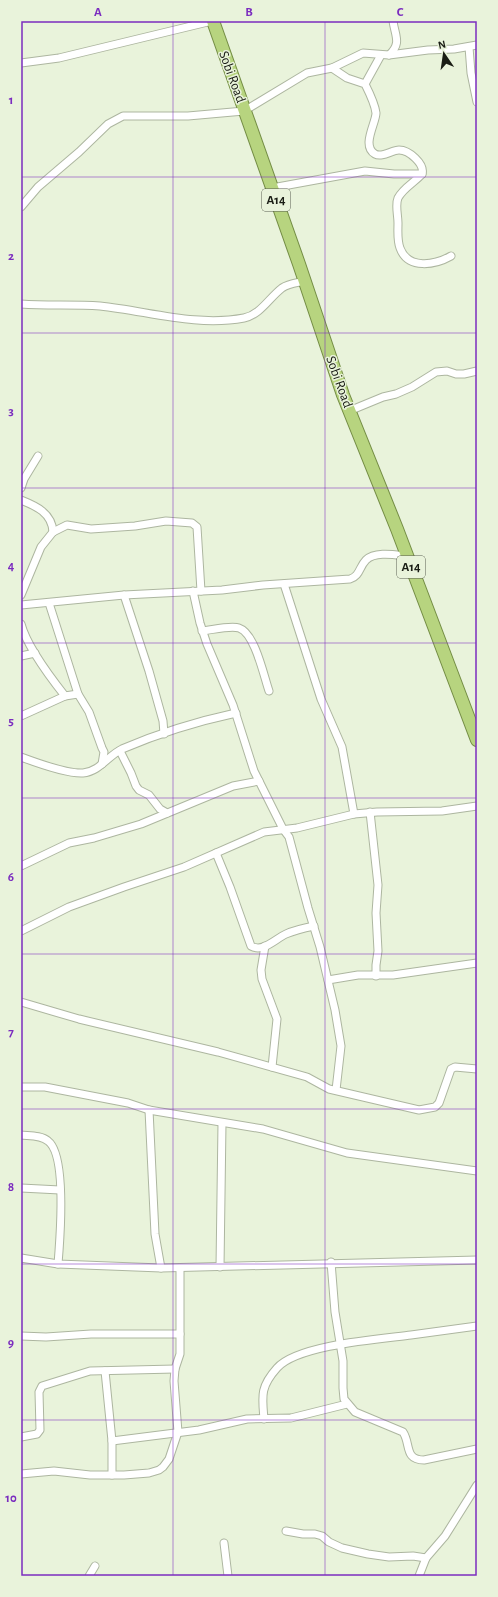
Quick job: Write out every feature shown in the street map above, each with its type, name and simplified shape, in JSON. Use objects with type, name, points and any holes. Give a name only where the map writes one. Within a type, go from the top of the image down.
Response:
[{"type":"highway","name":"Sobi Road","points":[[213,21],[305,282],[343,395],[407,556],[477,740]]},
{"type":"street","points":[[21,64],[59,58],[213,21]]},
{"type":"street","points":[[389,55],[395,50],[398,43],[393,21]]},
{"type":"street","points":[[21,207],[38,187],[114,119],[123,116],[188,116],[244,111],[307,73],[332,68],[363,53],[389,55],[428,50],[454,49],[477,45]]},
{"type":"street","points":[[469,47],[471,72],[477,102]]},
{"type":"street","points":[[381,55],[365,84],[376,113],[369,138],[372,151],[375,154],[381,155],[399,150],[404,151],[422,165],[423,170],[422,174],[398,198],[397,203],[400,246],[404,255],[412,261],[424,264],[439,262],[451,256]]},
{"type":"street","points":[[332,68],[347,78],[365,84]]},
{"type":"street","points":[[272,188],[365,171],[394,174],[422,174]]},
{"type":"street","points":[[21,304],[99,306],[197,321],[224,321],[246,318],[254,314],[282,288],[290,284],[305,282]]},
{"type":"street","points":[[349,411],[412,387],[436,372],[447,370],[456,374],[464,374],[477,371]]},
{"type":"street","points":[[21,488],[24,479],[38,456]]},
{"type":"street","points":[[21,500],[41,509],[53,525],[53,532]]},
{"type":"street","points":[[21,595],[41,547],[53,532],[67,525],[91,529],[135,526],[166,521],[194,524],[198,530],[201,591]]},
{"type":"street","points":[[21,605],[124,595],[201,591],[350,579],[355,578],[366,559],[381,555],[407,556]]},
{"type":"street","points":[[284,584],[321,698],[342,747],[354,814]]},
{"type":"street","points":[[193,591],[202,631],[236,713],[259,781],[283,829],[289,837],[314,926],[335,1010],[341,1046],[336,1090]]},
{"type":"street","points":[[124,595],[149,671],[163,721],[164,734]]},
{"type":"street","points":[[49,603],[78,694],[89,712],[104,752],[102,764]]},
{"type":"street","points":[[21,624],[23,631],[35,653],[65,696]]},
{"type":"street","points":[[202,631],[238,627],[244,630],[256,649],[269,691]]},
{"type":"street","points":[[21,656],[35,653]]},
{"type":"street","points":[[21,716],[65,696],[78,694]]},
{"type":"street","points":[[21,757],[82,773],[91,771],[117,752],[164,734],[236,713]]},
{"type":"street","points":[[163,721],[177,730]]},
{"type":"street","points":[[104,752],[117,752]]},
{"type":"street","points":[[117,752],[131,773],[139,790],[149,795],[160,809],[167,813]]},
{"type":"street","points":[[21,866],[69,843],[94,838],[141,824],[233,786],[259,781]]},
{"type":"street","points":[[21,931],[69,907],[124,886],[184,867],[264,832],[321,823],[354,814],[370,812],[442,811],[477,806]]},
{"type":"street","points":[[370,812],[378,885],[376,914],[378,951],[376,976]]},
{"type":"street","points":[[216,853],[251,946],[255,948],[265,946],[284,934],[314,926]]},
{"type":"street","points":[[265,946],[261,970],[262,979],[277,1019],[272,1067]]},
{"type":"street","points":[[328,980],[358,975],[376,976],[407,973],[477,962]]},
{"type":"street","points":[[21,1002],[79,1019],[210,1050],[272,1067],[307,1077],[328,1089],[419,1110],[435,1107],[439,1103],[451,1069],[456,1067],[477,1069]]},
{"type":"street","points":[[21,1087],[45,1087],[74,1092],[128,1103],[149,1110],[263,1129],[347,1153],[477,1171]]},
{"type":"street","points":[[149,1110],[155,1234],[161,1268]]},
{"type":"street","points":[[220,1267],[222,1123]]},
{"type":"street","points":[[21,1135],[43,1138],[49,1141],[54,1149],[58,1164],[62,1218],[58,1264]]},
{"type":"street","points":[[21,1188],[60,1190]]},
{"type":"street","points":[[21,1258],[58,1264],[161,1268],[331,1262],[477,1260]]},
{"type":"street","points":[[331,1262],[335,1312],[343,1361],[344,1399],[347,1404],[355,1412],[403,1432],[411,1456],[416,1460],[424,1460],[477,1449]]},
{"type":"street","points":[[21,1474],[54,1471],[90,1475],[112,1475],[149,1473],[163,1467],[169,1458],[178,1432],[174,1382],[175,1369],[180,1354],[180,1268]]},
{"type":"street","points":[[264,1419],[262,1392],[266,1383],[277,1367],[292,1358],[341,1344],[477,1326]]},
{"type":"street","points":[[21,1336],[46,1337],[129,1333],[180,1334]]},
{"type":"street","points":[[21,1437],[37,1434],[40,1430],[39,1392],[42,1386],[90,1371],[175,1369]]},
{"type":"street","points":[[105,1371],[112,1441],[112,1475]]},
{"type":"street","points":[[112,1441],[199,1430],[247,1419],[291,1418],[347,1404]]},
{"type":"street","points":[[419,1576],[426,1558],[445,1536],[477,1485]]},
{"type":"street","points":[[286,1531],[303,1534],[315,1534],[322,1536],[329,1542],[342,1548],[368,1554],[389,1557],[413,1556],[426,1558]]},
{"type":"street","points":[[224,1543],[228,1576]]},
{"type":"street","points":[[89,1576],[95,1566]]}]
